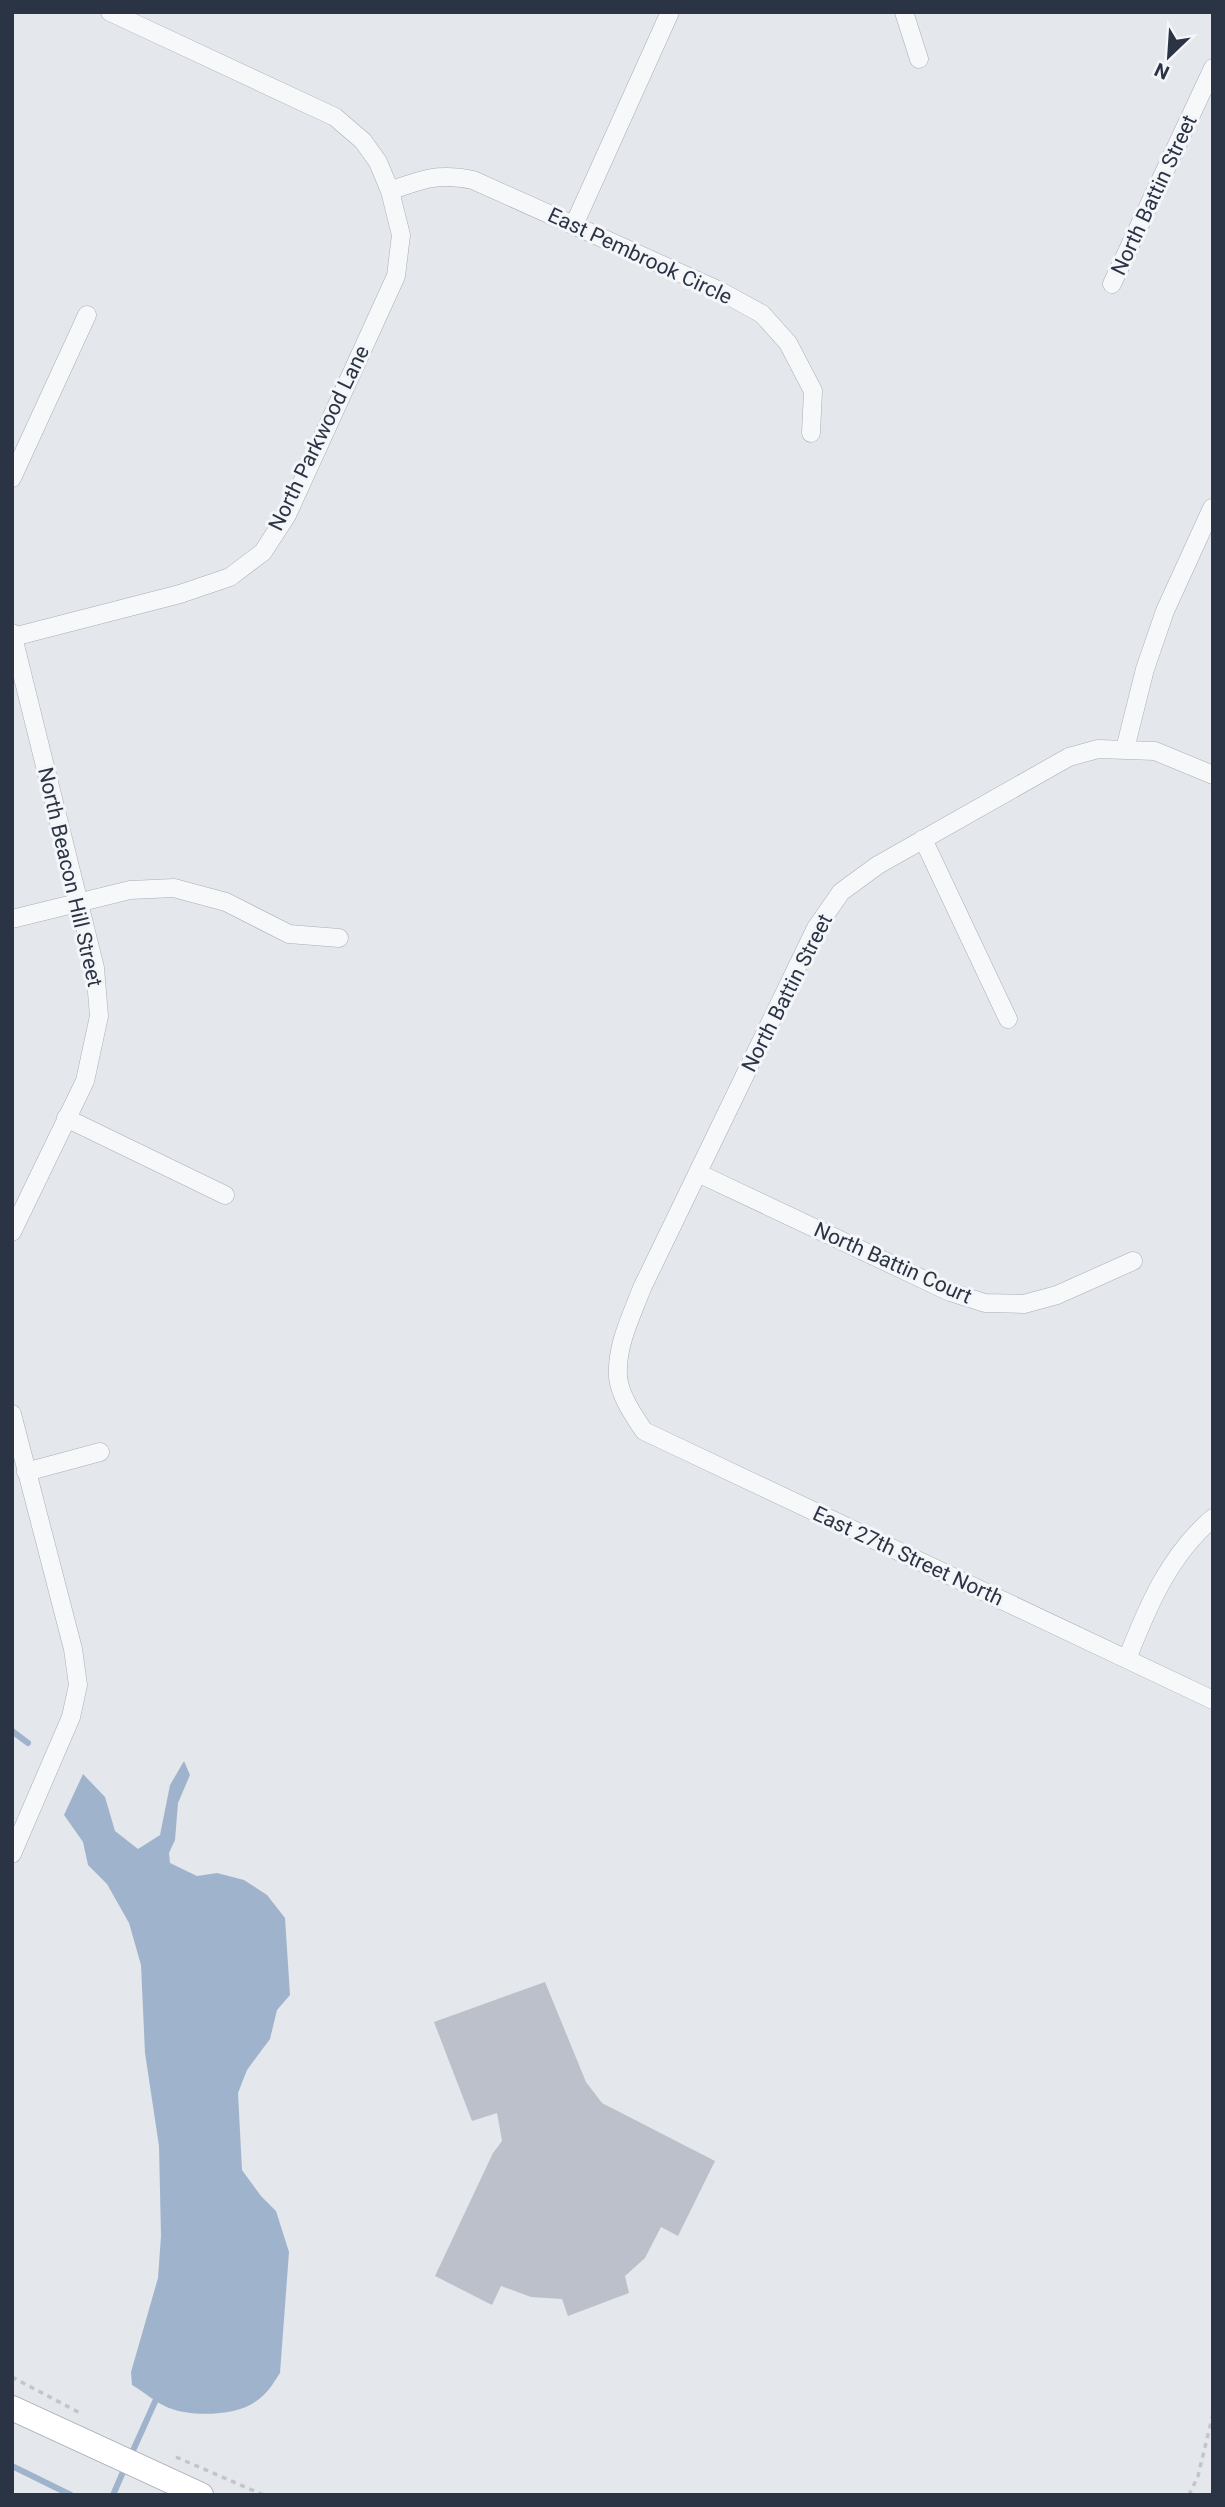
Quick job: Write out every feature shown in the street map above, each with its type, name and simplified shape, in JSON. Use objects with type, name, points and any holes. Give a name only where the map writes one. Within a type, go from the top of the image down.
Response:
[{"type":"main road","points":[[12,2408],[102,2449],[167,2466],[201,2495]]},
{"type":"street","name":"North Parkwood Lane","points":[[13,635],[180,594],[230,577],[263,552],[287,515],[396,276],[401,235],[390,191],[378,162],[363,141],[335,117],[110,12]]},
{"type":"street","points":[[574,225],[670,12]]},
{"type":"street","points":[[904,12],[919,59]]},
{"type":"street","name":"North Battin Street","points":[[1112,284],[1213,68]]},
{"type":"street","name":"East Pembrook Circle","points":[[390,191],[425,178],[451,175],[473,180],[720,292],[762,314],[788,343],[813,391],[811,433]]},
{"type":"street","points":[[12,478],[87,315]]},
{"type":"street","points":[[1125,749],[1146,669],[1165,611],[1212,508]]},
{"type":"street","name":"North Beacon Hill Street","points":[[12,1232],[85,1081],[99,1016],[95,968],[13,635]]},
{"type":"street","name":"North Battin Street","points":[[623,1392],[618,1379],[621,1344],[642,1288],[816,928],[841,892],[878,864],[1069,757],[1098,749],[1155,751],[1213,775]]},
{"type":"street","points":[[923,839],[1008,1018]]},
{"type":"street","points":[[12,919],[130,890],[174,888],[226,902],[289,934],[339,938]]},
{"type":"street","points":[[66,1118],[225,1195]]},
{"type":"street","name":"North Battin Court","points":[[698,1173],[950,1292],[985,1303],[1024,1304],[1057,1295],[1133,1261]]},
{"type":"street","name":"East 27th Street North","points":[[623,1392],[644,1431],[1213,1700]]},
{"type":"street","points":[[12,1414],[73,1649],[78,1685],[71,1717],[12,1854]]},
{"type":"street","points":[[26,1472],[100,1452]]},
{"type":"street","points":[[1127,1659],[1146,1611],[1172,1564],[1213,1518]]},
{"type":"path","points":[[12,2377],[88,2417]]},
{"type":"path","points":[[1189,2495],[1198,2476],[1213,2414]]},
{"type":"path","points":[[167,2466],[272,2495]]},
{"type":"water","points":[[184,1761],[190,1775],[178,1803],[175,1840],[169,1853],[170,1863],[197,1876],[217,1873],[244,1880],[267,1895],[285,1918],[290,1995],[277,2010],[270,2039],[247,2070],[238,2093],[242,2170],[276,2211],[289,2252],[280,2373],[266,2392],[247,2407],[213,2414],[189,2413],[169,2408],[132,2385],[131,2372],[158,2278],[161,2236],[159,2146],[145,2053],[141,1965],[129,1923],[107,1884],[88,1865],[83,1842],[64,1815],[83,1774],[105,1797],[115,1831],[138,1849],[160,1835],[170,1785]]},
{"type":"building","points":[[545,1982],[586,2082],[602,2103],[715,2161],[678,2236],[661,2227],[645,2258],[625,2276],[629,2293],[568,2316],[562,2299],[531,2297],[501,2286],[492,2305],[435,2276],[493,2153],[502,2141],[497,2113],[472,2121],[434,2022]]},
{"type":"waterway","points":[[12,1731],[28,1743]]},
{"type":"waterway","points":[[131,2455],[158,2395]]},
{"type":"waterway","points":[[113,2495],[126,2465]]},
{"type":"waterway","points":[[12,2466],[71,2495]]}]
